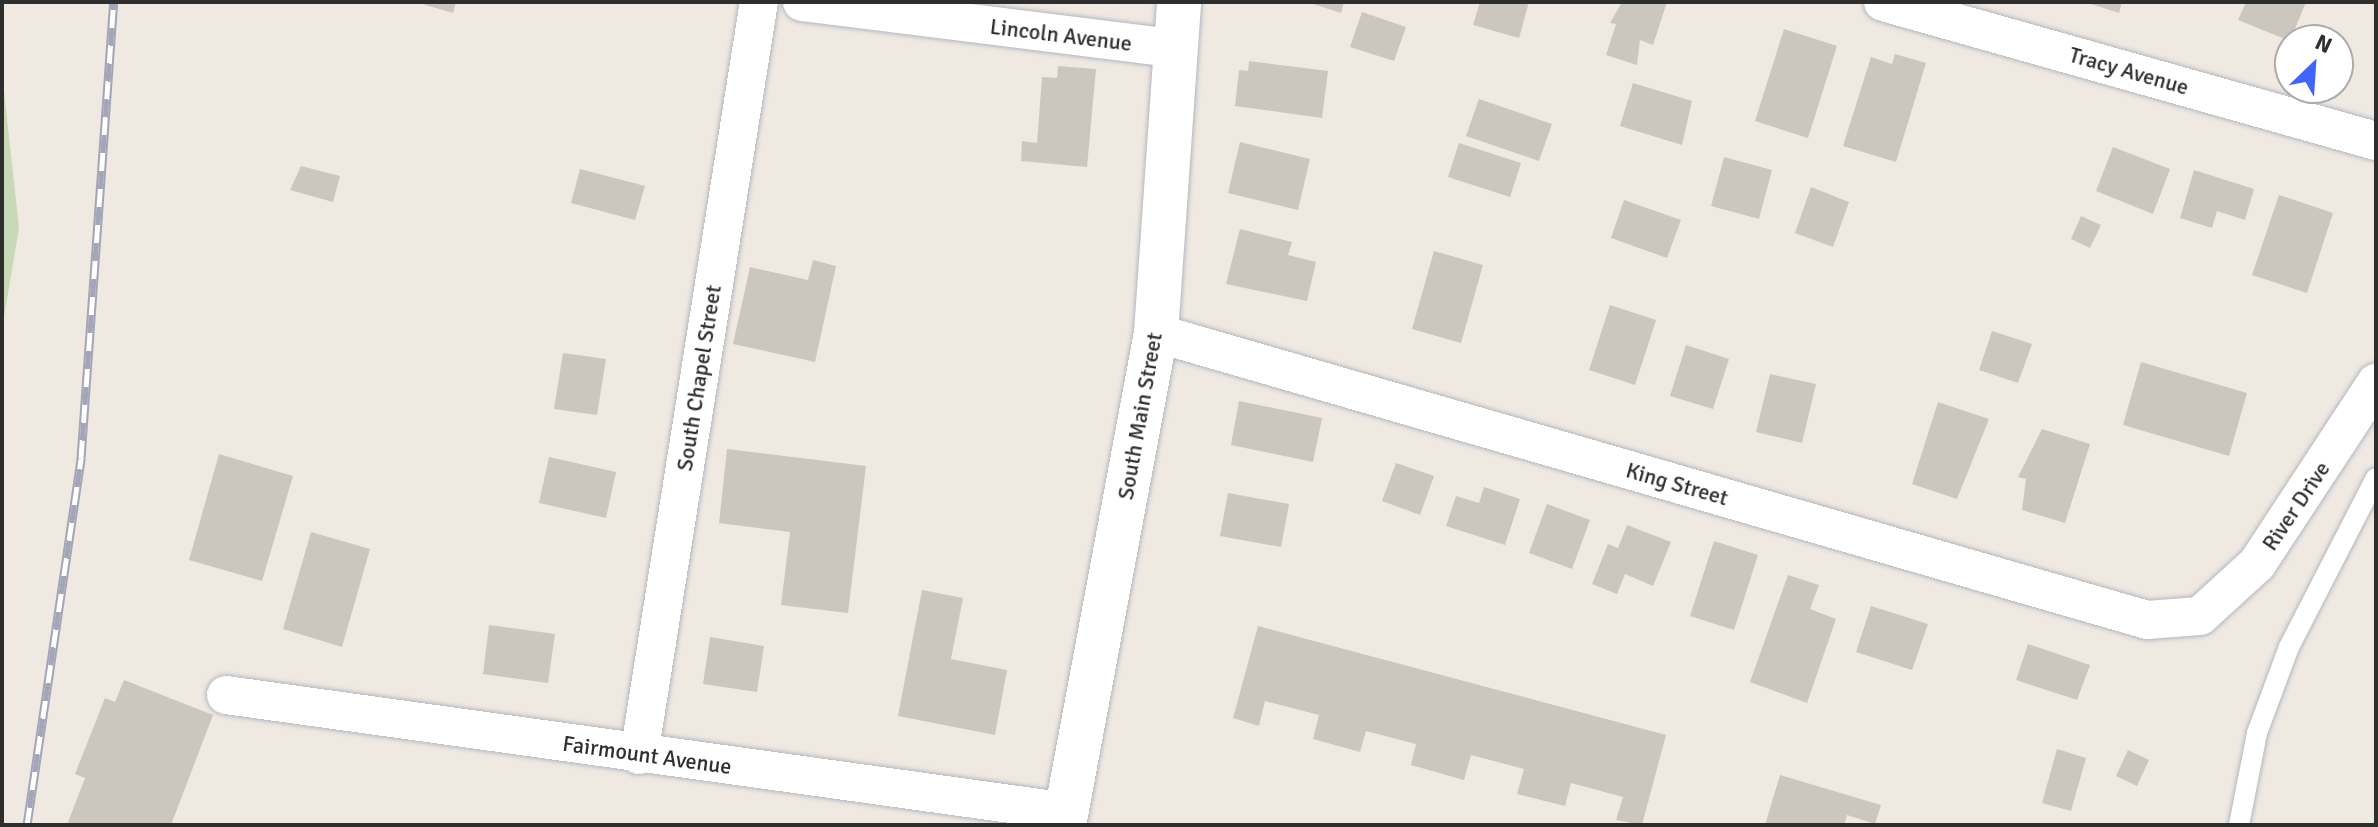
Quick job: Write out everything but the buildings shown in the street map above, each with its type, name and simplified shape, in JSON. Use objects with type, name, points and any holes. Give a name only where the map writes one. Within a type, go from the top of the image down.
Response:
[{"type":"main road","name":"South Main Street","points":[[1066,819],[1156,333],[1179,2]]},
{"type":"street","name":"South Chapel Street","points":[[639,755],[759,2]]},
{"type":"street","name":"Lincoln Avenue","points":[[802,2],[1178,49]]},
{"type":"street","name":"Tracy Avenue","points":[[1883,2],[2376,141]]},
{"type":"street","name":"King Street","points":[[1156,333],[2147,620],[2200,616]]},
{"type":"street","name":"River Drive","points":[[2200,616],[2257,564],[2376,383]]},
{"type":"street","name":"Fairmount Avenue","points":[[226,695],[1066,819]]},
{"type":"lane","points":[[2239,825],[2257,733],[2289,647],[2376,478]]},
{"type":"green space","points":[[2,73],[19,228],[2,329]]},
{"type":"railway","points":[[27,825],[81,458],[114,2]]}]
